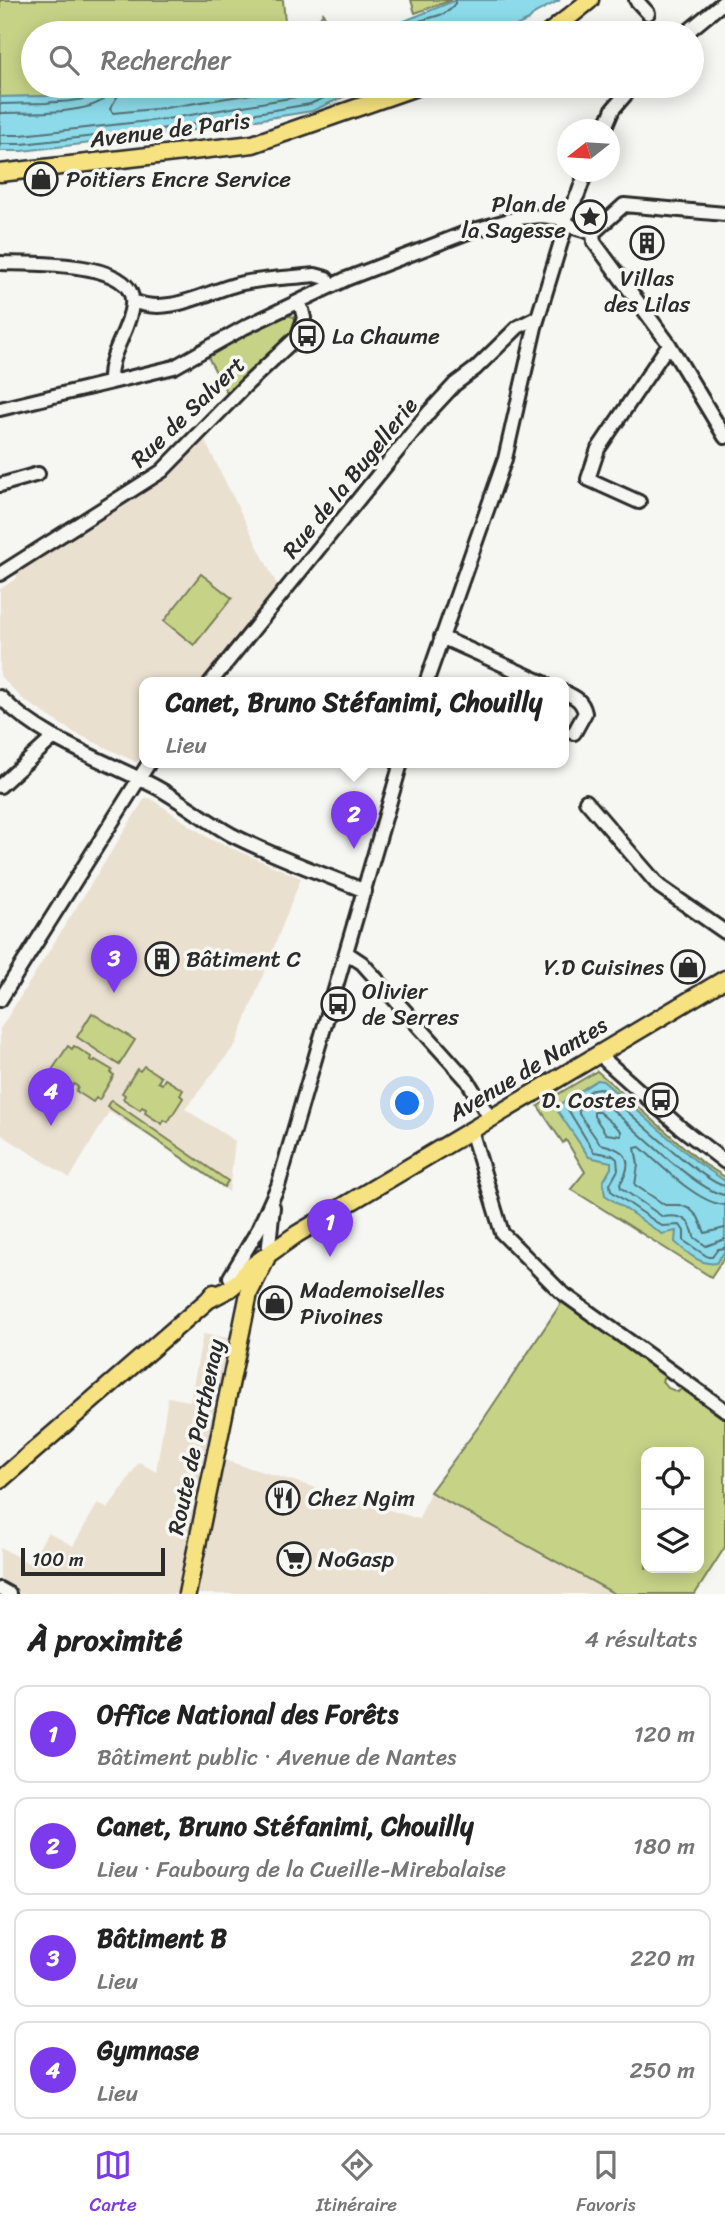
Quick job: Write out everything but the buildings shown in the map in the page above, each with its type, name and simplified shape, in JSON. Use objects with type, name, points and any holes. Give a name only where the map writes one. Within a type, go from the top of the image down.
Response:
[{"type":"main road","points":[[564,21],[590,0]]},
{"type":"main road","name":"Avenue de Paris","points":[[0,173],[253,144],[385,98]]},
{"type":"main road","name":"Avenue de Nantes","points":[[249,1268],[297,1234],[725,979]]},
{"type":"main road","name":"Route de Parthenay","points":[[250,1289],[268,1254]]},
{"type":"main road","points":[[0,1480],[208,1300],[221,1283],[249,1268]]},
{"type":"main road","points":[[208,1300],[229,1289],[249,1268]]},
{"type":"main road","name":"Route de Parthenay","points":[[187,1594],[250,1289],[249,1268]]},
{"type":"street","points":[[636,0],[648,13]]},
{"type":"street","points":[[701,21],[725,1]]},
{"type":"street","points":[[609,119],[622,98]]},
{"type":"street","points":[[428,677],[505,459],[528,356],[564,232],[564,222],[582,182]]},
{"type":"street","points":[[594,238],[624,205],[725,214]]},
{"type":"street","points":[[0,410],[174,367],[245,327],[332,286],[468,232],[517,218],[542,216],[564,222],[594,238],[669,344],[725,437]]},
{"type":"street","points":[[0,263],[80,266],[111,275],[127,288],[132,301],[109,369],[110,382]]},
{"type":"street","points":[[132,301],[147,306],[162,306],[181,303],[240,284],[315,275],[326,278],[332,286]]},
{"type":"street","name":"Rue de Salvert","points":[[1,571],[162,471],[298,336],[304,318],[300,302]]},
{"type":"street","name":"Rue de la Bugellerie","points":[[215,677],[429,412],[455,384],[518,327],[538,317]]},
{"type":"street","points":[[639,502],[588,479],[598,449],[669,344]]},
{"type":"street","points":[[0,485],[38,474]]},
{"type":"street","points":[[441,636],[531,677]]},
{"type":"street","points":[[569,694],[578,698],[585,713],[574,733]]},
{"type":"street","points":[[0,697],[14,711],[53,738],[158,788],[232,835],[262,850],[365,891]]},
{"type":"street","points":[[0,786],[53,738]]},
{"type":"street","points":[[0,1000],[146,768]]},
{"type":"street","points":[[268,1254],[271,1219],[278,1186],[400,768]]},
{"type":"street","points":[[586,801],[659,886],[725,932]]},
{"type":"street","points":[[347,953],[362,964],[467,1080],[490,1118]]},
{"type":"street","points":[[600,1052],[606,1061],[681,1128],[725,1161]]},
{"type":"street","points":[[471,1129],[502,1233],[561,1292],[725,1410]]},
{"type":"street","points":[[230,1277],[258,1230],[278,1186]]},
{"type":"street","points":[[249,1268],[258,1230]]},
{"type":"street","points":[[0,1589],[9,1594]]},
{"type":"shaded area","points":[[204,439],[279,589],[207,677],[139,677],[139,760],[136,762],[73,732],[24,700],[0,676],[0,589],[17,578],[16,571],[159,483]]},
{"type":"shaded area","points":[[145,798],[150,798],[210,839],[301,878],[236,1044],[185,1109],[235,1141],[229,1192],[109,1112],[70,1178],[0,1134],[0,1029]]},
{"type":"shaded area","points":[[203,1334],[229,1338],[207,1455],[419,1519],[430,1492],[615,1594],[0,1594],[0,1547],[30,1564],[48,1532],[73,1546],[98,1503],[108,1509],[139,1462],[156,1472],[168,1397],[190,1401]]},
{"type":"green space","points":[[0,0],[283,0],[285,21],[21,21],[21,97],[0,97]]},
{"type":"green space","points":[[411,0],[452,0],[415,13]]},
{"type":"green space","points":[[323,13],[327,21],[317,21]]},
{"type":"green space","points":[[287,315],[294,317],[297,323],[288,339],[227,393],[208,357],[268,321]]},
{"type":"green space","points":[[201,574],[232,598],[194,645],[164,621]]},
{"type":"green space","points":[[92,1013],[135,1040],[119,1065],[77,1037]]},
{"type":"green space","points":[[68,1046],[72,1049],[74,1046],[91,1057],[90,1060],[112,1070],[114,1075],[99,1100],[96,1098],[93,1102],[76,1091],[78,1087],[74,1084],[71,1088],[54,1077],[56,1073],[52,1070]]},
{"type":"green space","points":[[144,1066],[161,1077],[158,1082],[162,1084],[165,1079],[183,1090],[180,1095],[183,1098],[168,1122],[164,1120],[162,1124],[145,1113],[146,1109],[142,1107],[140,1110],[123,1099],[125,1095],[122,1093],[137,1069],[140,1071]]},
{"type":"green space","points":[[597,1071],[701,1162],[725,1177],[725,1256],[711,1277],[571,1189],[585,1172],[566,1140],[563,1143],[538,1106]]},
{"type":"green space","points":[[111,1100],[228,1181],[224,1187],[107,1106]]},
{"type":"green space","points":[[562,1302],[665,1374],[662,1381],[668,1388],[678,1392],[683,1387],[725,1417],[725,1547],[695,1594],[615,1594],[430,1492],[479,1426]]},
{"type":"water","points":[[456,0],[560,0],[535,13],[527,21],[404,21]]},
{"type":"water","points":[[0,97],[341,98],[312,111],[169,134],[22,151],[0,151]]},
{"type":"water","points":[[597,1080],[603,1081],[697,1162],[725,1181],[725,1251],[716,1263],[705,1262],[684,1250],[675,1242],[676,1231],[662,1234],[605,1195],[603,1182],[611,1168],[611,1162],[589,1157],[557,1110],[559,1105]]},
{"type":"place","name":"Poitiers Encre Service","points":[[41,179]]},
{"type":"place","name":"Plan de la Sagesse","points":[[590,217]]},
{"type":"place","name":"Villas des Lilas","points":[[647,243]]},
{"type":"place","name":"La Chaume","points":[[307,336]]},
{"type":"place","name":"Canet, Bruno Stéfanimi, Chouilly","points":[[354,849]]},
{"type":"place","name":"Bâtiment C","points":[[162,959]]},
{"type":"place","name":"Y.D Cuisines","points":[[688,967]]},
{"type":"place","name":"Bâtiment B","points":[[114,993]]},
{"type":"place","name":"Olivier de Serres","points":[[338,1004]]},
{"type":"place","name":"D. Costes","points":[[661,1100]]},
{"type":"place","name":"Gymnase","points":[[51,1126]]},
{"type":"place","name":"Office National des Forêts","points":[[330,1257]]},
{"type":"place","name":"Mademoiselles Pivoines","points":[[275,1303]]},
{"type":"place","name":"Chez Ngim","points":[[283,1498]]},
{"type":"place","name":"NoGasp","points":[[294,1559]]}]
